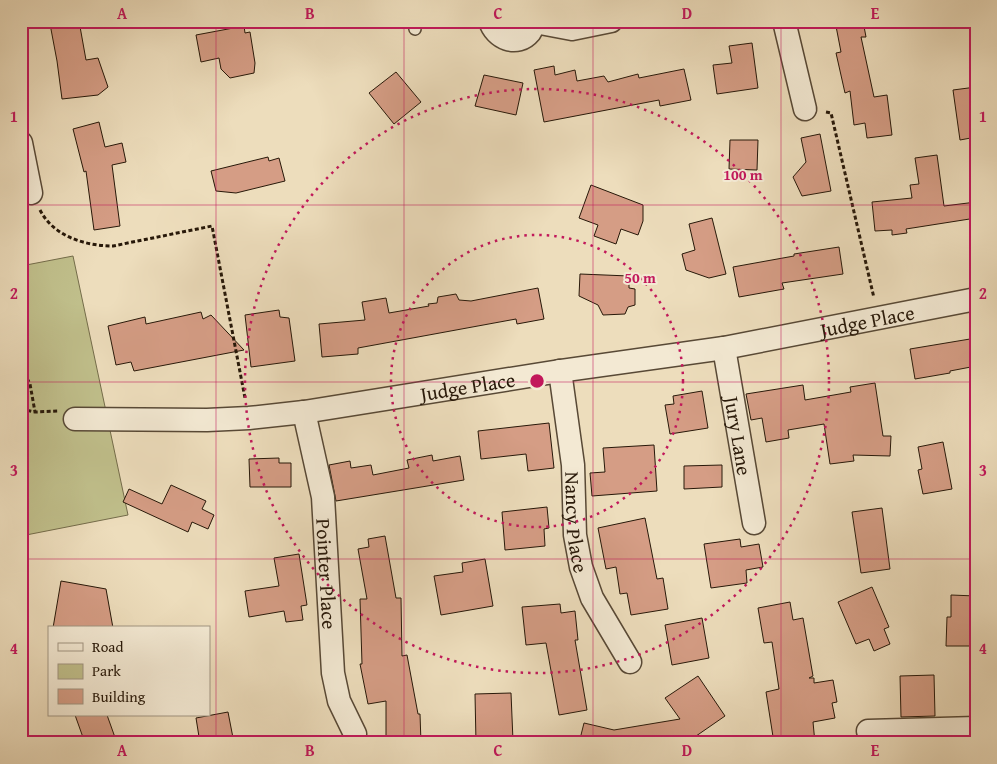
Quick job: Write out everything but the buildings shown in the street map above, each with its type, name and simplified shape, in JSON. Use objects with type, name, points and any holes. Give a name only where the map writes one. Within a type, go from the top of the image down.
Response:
[{"type":"street","points":[[490,21],[492,28],[500,37],[510,41],[521,39],[530,32],[535,22],[572,29],[612,21]]},
{"type":"street","points":[[784,21],[805,109]]},
{"type":"street","points":[[21,143],[32,193]]},
{"type":"street","name":"Judge Place","points":[[75,419],[207,420],[304,412],[560,371],[724,348],[976,299]]},
{"type":"street","name":"Jury Lane","points":[[724,348],[754,523]]},
{"type":"street","name":"Nancy Place","points":[[560,371],[571,447],[575,535],[581,567],[592,598],[630,662]]},
{"type":"street","name":"Pointer Place","points":[[304,412],[323,497],[333,673],[339,701],[355,734]]},
{"type":"street","points":[[868,731],[976,728]]},
{"type":"path","points":[[805,109],[831,113],[878,318]]},
{"type":"path","points":[[32,193],[45,220],[68,238],[96,246],[113,246],[212,226],[249,418]]},
{"type":"path","points":[[21,312],[26,314],[21,325]]},
{"type":"path","points":[[21,367],[30,384],[35,412]]},
{"type":"path","points":[[21,409],[35,412],[59,411],[75,419]]},
{"type":"green space","points":[[73,256],[128,515],[21,536],[21,266]]}]
